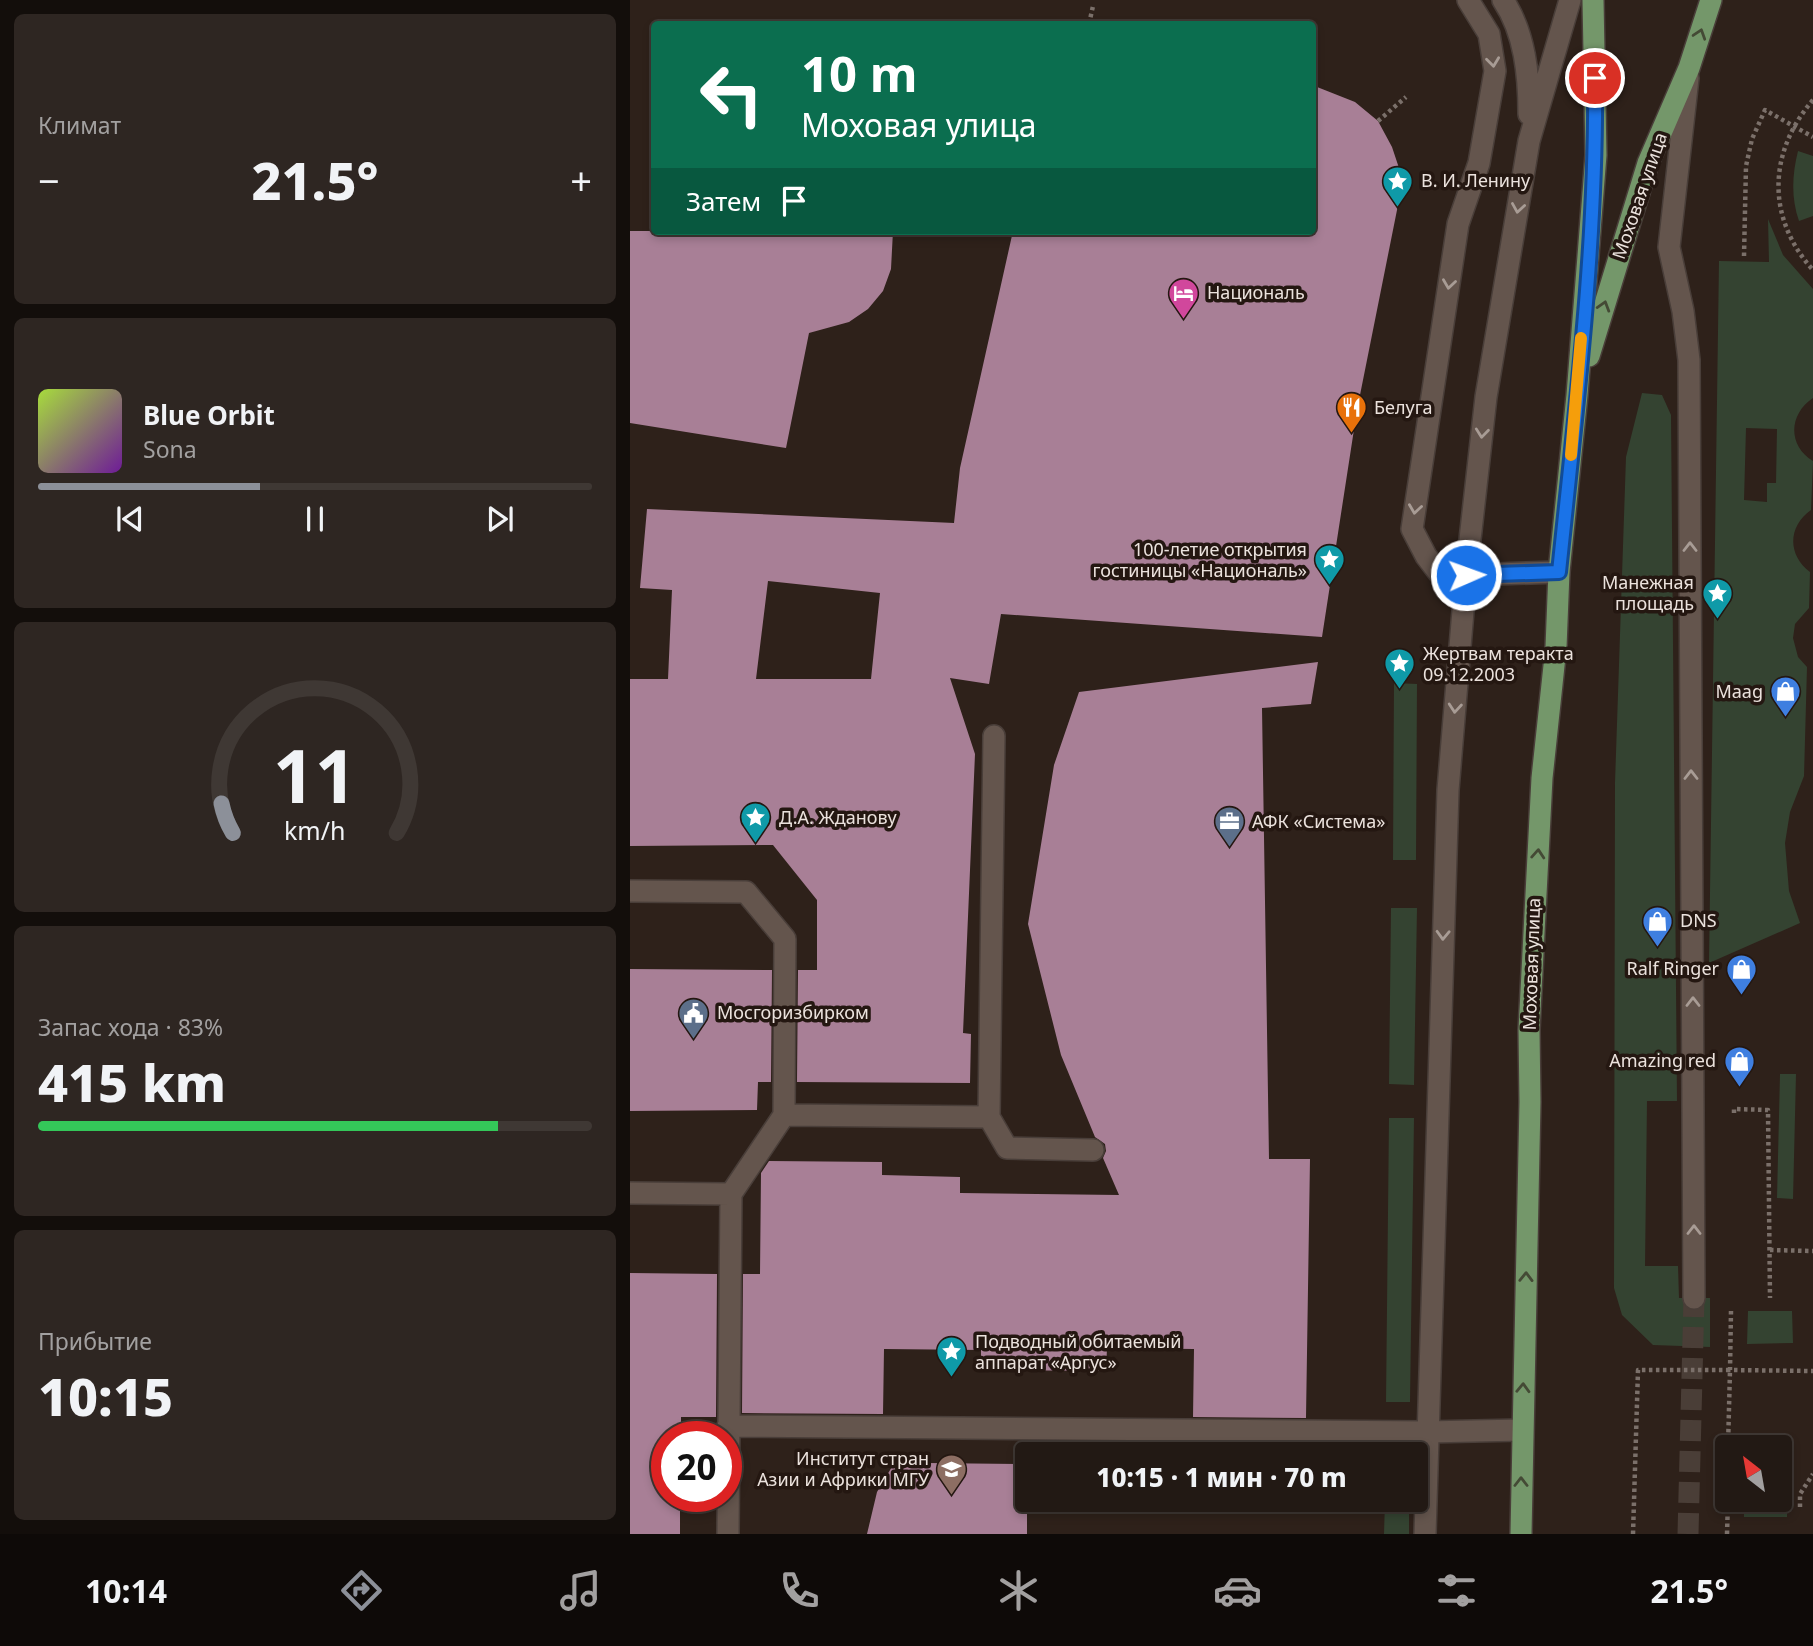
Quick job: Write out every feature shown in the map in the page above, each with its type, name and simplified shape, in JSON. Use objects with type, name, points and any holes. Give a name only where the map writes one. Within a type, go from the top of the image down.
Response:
[{"type":"main road","name":"Моховая улица","points":[[1521,1534],[1530,1016],[1542,791],[1596,155],[1593,0]]},
{"type":"main road","name":"Моховая улица","points":[[1577,395],[1648,163],[1689,68],[1711,0]]},
{"type":"lane","points":[[1468,0],[1489,34],[1495,71],[1479,163],[1458,224],[1412,528],[1426,556],[1439,573],[1466,575],[1559,572]]},
{"type":"lane","points":[[1503,0],[1514,16],[1530,76],[1529,141]]},
{"type":"lane","points":[[1425,1534],[1426,1432],[1448,790],[1466,575],[1486,397],[1529,141],[1570,0]]},
{"type":"lane","points":[[1689,68],[1669,247],[1683,312],[1689,360],[1695,1298]]},
{"type":"lane","points":[[994,736],[989,1117],[1007,1148],[1093,1150]]},
{"type":"lane","points":[[630,891],[746,891],[785,939],[783,1115],[731,1194],[728,1421]]},
{"type":"lane","points":[[783,1115],[989,1117]]},
{"type":"lane","points":[[630,1193],[731,1194]]},
{"type":"lane","points":[[742,1426],[1426,1432],[1522,1430]]},
{"type":"lane","points":[[728,1512],[728,1534]]},
{"type":"path","points":[[1090,21],[1093,6]]},
{"type":"path","points":[[1378,121],[1406,97]]},
{"type":"path","points":[[1813,100],[1794,126],[1781,158],[1779,193],[1788,234],[1813,270]]},
{"type":"path","points":[[1744,256],[1746,166],[1752,139],[1765,110],[1813,136]]},
{"type":"path","points":[[1734,1109],[1768,1110],[1770,1298]]},
{"type":"path","points":[[1770,1250],[1813,1251]]},
{"type":"path","points":[[1728,1435],[1730,1343]]},
{"type":"path","points":[[1633,1534],[1638,1370],[1813,1371]]},
{"type":"path","points":[[1800,1507],[1800,1494],[1813,1474]]},
{"type":"path","points":[[1727,1534],[1728,1512]]},
{"type":"green space","points":[[1798,151],[1813,156],[1813,216],[1799,221],[1793,186]]},
{"type":"green space","points":[[1768,219],[1783,255],[1813,289],[1813,398],[1799,412],[1794,430],[1799,447],[1813,461],[1811,510],[1798,524],[1793,541],[1797,557],[1810,572],[1809,608],[1795,624],[1793,638],[1798,657],[1807,667],[1804,776],[1790,812],[1785,843],[1789,891],[1800,923],[1709,963],[1719,261],[1769,262]],"holes":[[[1746,428],[1777,429],[1776,483],[1767,483],[1767,502],[1744,500]]]},
{"type":"green space","points":[[1642,393],[1662,395],[1671,415],[1677,1101],[1647,1101],[1645,1266],[1678,1266],[1679,1298],[1710,1298],[1710,1347],[1653,1345],[1622,1315],[1614,1288],[1615,783],[1626,457]]},
{"type":"green space","points":[[1394,683],[1417,684],[1416,860],[1393,860]]},
{"type":"green space","points":[[1391,908],[1417,908],[1414,1085],[1389,1084]]},
{"type":"green space","points":[[1780,1074],[1796,1074],[1793,1199],[1777,1198]]},
{"type":"green space","points":[[1389,1118],[1414,1118],[1410,1402],[1386,1402]]},
{"type":"green space","points":[[1748,1311],[1792,1311],[1793,1343],[1747,1344]]},
{"type":"green space","points":[[1385,1512],[1409,1512],[1409,1534],[1384,1534]]},
{"type":"green space","points":[[1744,1512],[1787,1512],[1787,1517],[1744,1517]]},
{"type":"building","name":"Националь","points":[[1316,87],[1355,102],[1378,121],[1392,147],[1403,180],[1357,410],[1322,637],[1001,614],[989,684],[950,678],[975,754],[963,1033],[971,1034],[970,1083],[797,1082],[798,970],[817,970],[817,900],[773,845],[630,846],[630,679],[668,679],[672,590],[640,588],[647,509],[954,523],[960,468],[1012,235],[1316,235]],"holes":[[[768,581],[880,593],[871,679],[756,679]]]},
{"type":"building","points":[[630,231],[651,231],[651,235],[893,235],[891,269],[883,291],[868,309],[849,322],[809,333],[786,448],[630,423]]},
{"type":"building","points":[[1318,662],[1311,704],[1262,708],[1269,1159],[1310,1159],[1306,1418],[1193,1417],[1194,1349],[1107,1348],[1106,1371],[981,1370],[981,1350],[884,1349],[883,1414],[742,1413],[743,1274],[760,1274],[761,1173],[769,1161],[882,1162],[882,1175],[960,1177],[960,1193],[1119,1195],[1103,1158],[1105,1144],[1095,1137],[1061,1055],[1028,924],[1054,765],[1079,692]]},
{"type":"building","name":"Мосгоризбирком","points":[[630,969],[772,970],[771,1082],[758,1082],[757,1110],[630,1111]]},
{"type":"building","points":[[630,1273],[717,1274],[716,1417],[681,1417],[681,1421],[651,1421],[651,1512],[680,1512],[680,1534],[630,1534]]},
{"type":"building","points":[[1015,1464],[1015,1512],[1027,1512],[1027,1534],[867,1534],[877,1492],[893,1465]]},
{"type":"tunnel","points":[[1688,1534],[1694,1298]]},
{"type":"slow traffic","points":[[1571,455],[1581,338]]},
{"type":"place","name":"В. И. Ленину","points":[[1398,208]]},
{"type":"place","name":"Националь","points":[[1184,320]]},
{"type":"place","name":"Белуга","points":[[1351,435]]},
{"type":"place","name":"100-летие открытия гостиницы «Националь»","points":[[1330,587]]},
{"type":"place","name":"Манежная площадь","points":[[1717,620]]},
{"type":"place","name":"Жертвам теракта 09.12.2003","points":[[1400,691]]},
{"type":"place","name":"Maag","points":[[1786,719]]},
{"type":"place","name":"Д.А. Жданову","points":[[756,845]]},
{"type":"place","name":"АФК «Система»","points":[[1229,849]]},
{"type":"place","name":"DNS","points":[[1657,948]]},
{"type":"place","name":"Ralf Ringer","points":[[1742,996]]},
{"type":"place","name":"Мосгоризбирком","points":[[694,1040]]},
{"type":"place","name":"Amazing red","points":[[1739,1088]]},
{"type":"place","name":"Подводный обитаемый аппарат «Аргус»","points":[[952,1379]]},
{"type":"place","name":"Институт стран Азии и Африки МГУ","points":[[952,1496]]},
{"type":"route","points":[[1466,575],[1559,572],[1577,395],[1596,155],[1595,78]]}]
